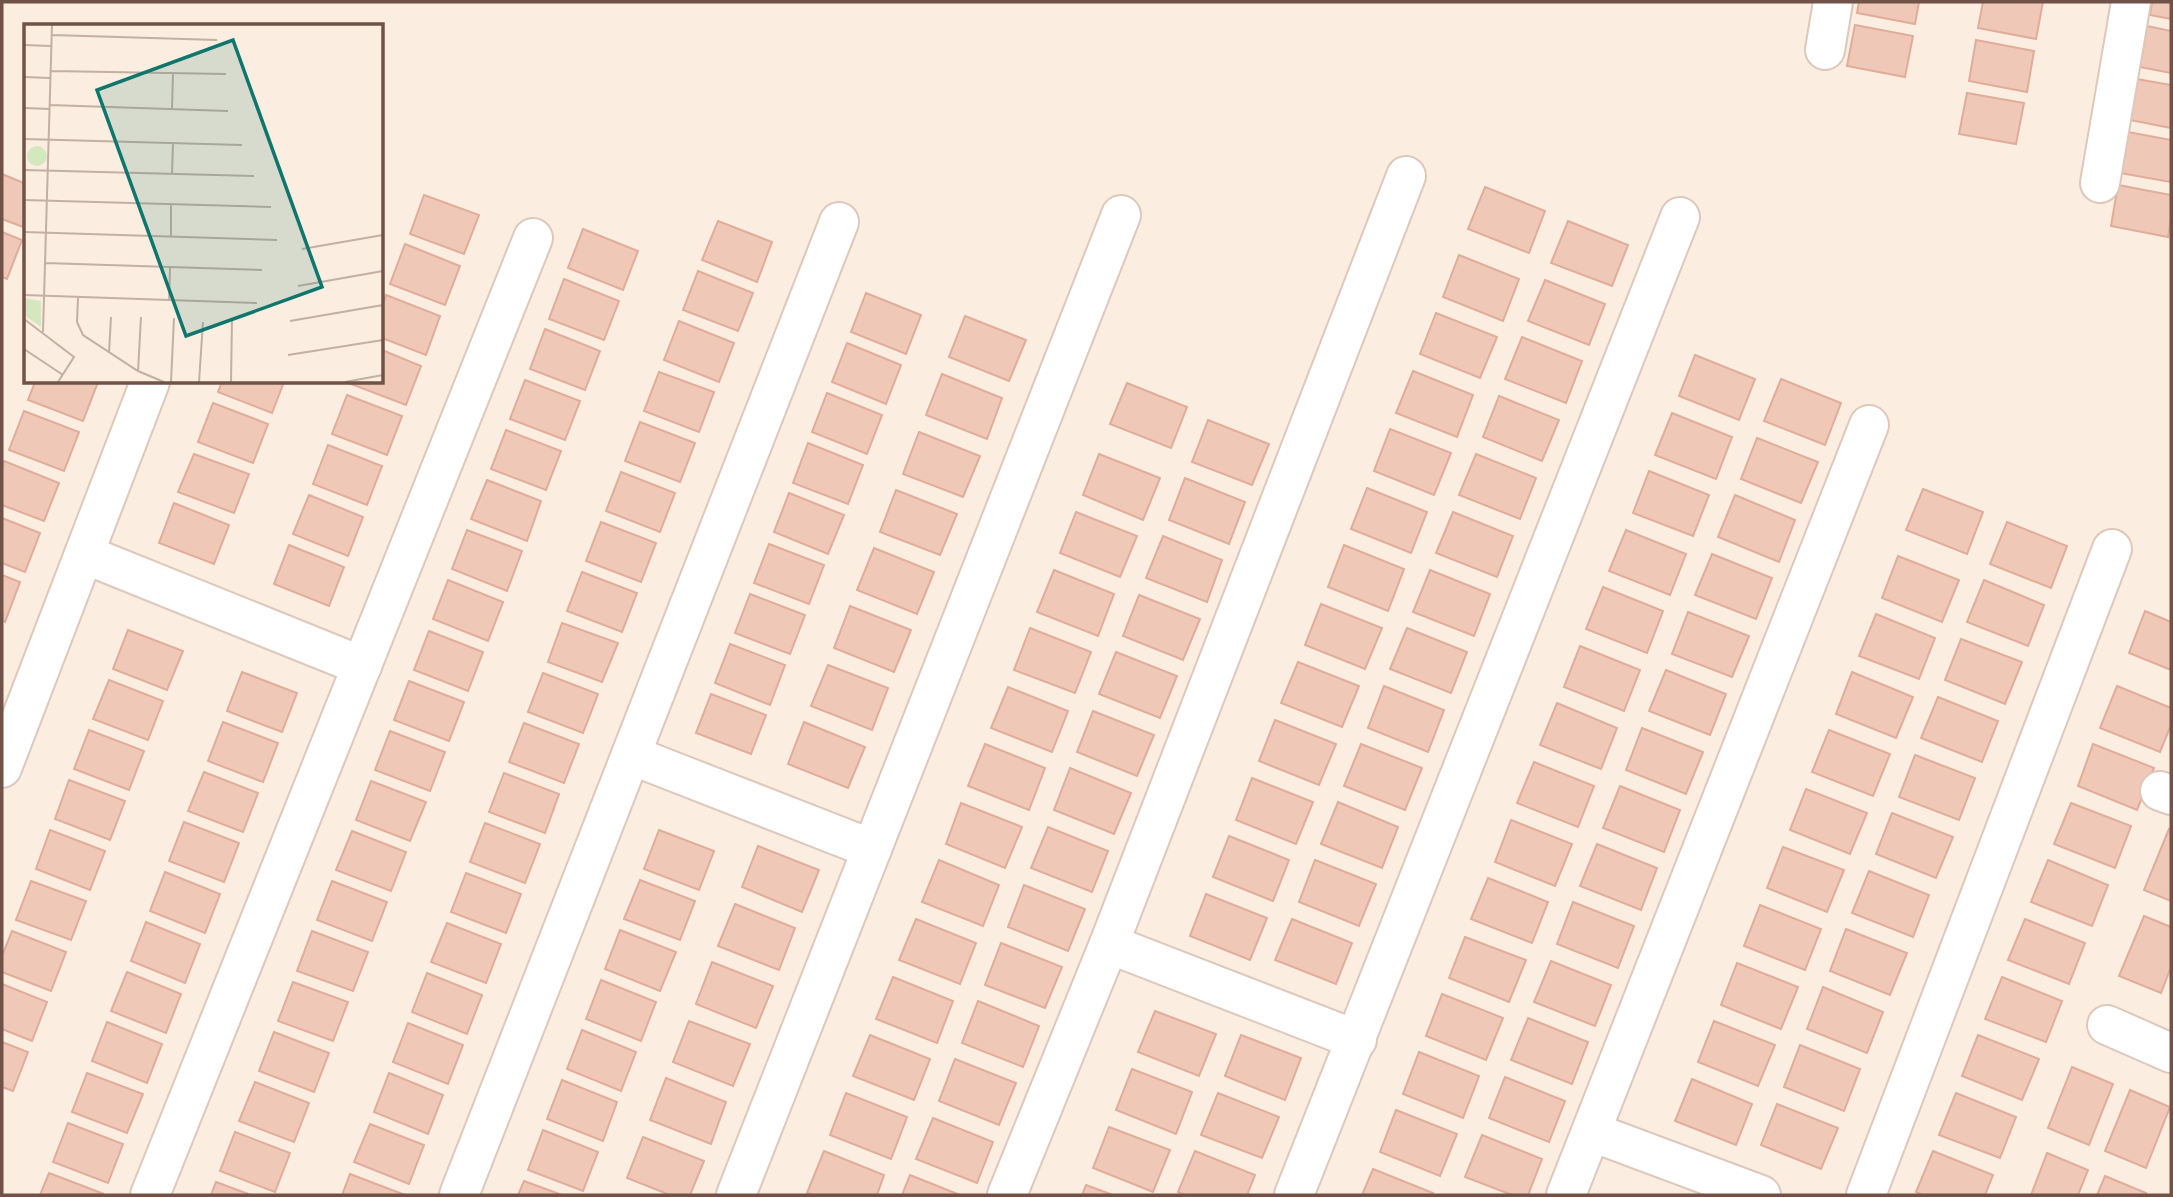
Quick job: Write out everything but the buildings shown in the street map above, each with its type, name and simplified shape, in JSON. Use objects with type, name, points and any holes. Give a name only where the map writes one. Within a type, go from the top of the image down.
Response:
[{"type":"street","points":[[1825,50],[1833,2]]},
{"type":"street","points":[[2100,183],[2131,2]]},
{"type":"street","points":[[1007,1195],[1109,944],[1406,176]]},
{"type":"street","points":[[736,1195],[1121,215]]},
{"type":"street","points":[[1294,1195],[1680,217]]},
{"type":"street","points":[[459,1195],[839,222]]},
{"type":"street","points":[[150,1195],[533,238]]},
{"type":"street","points":[[2,768],[150,383]]},
{"type":"street","points":[[1566,1195],[1869,425]]},
{"type":"street","points":[[1866,1195],[2112,549]]},
{"type":"street","points":[[84,554],[362,666]]},
{"type":"street","points":[[631,755],[873,849]]},
{"type":"street","points":[[1109,944],[1357,1040]]},
{"type":"street","points":[[2107,1025],[2171,1053]]},
{"type":"street","points":[[1592,1132],[1761,1195]]}]
